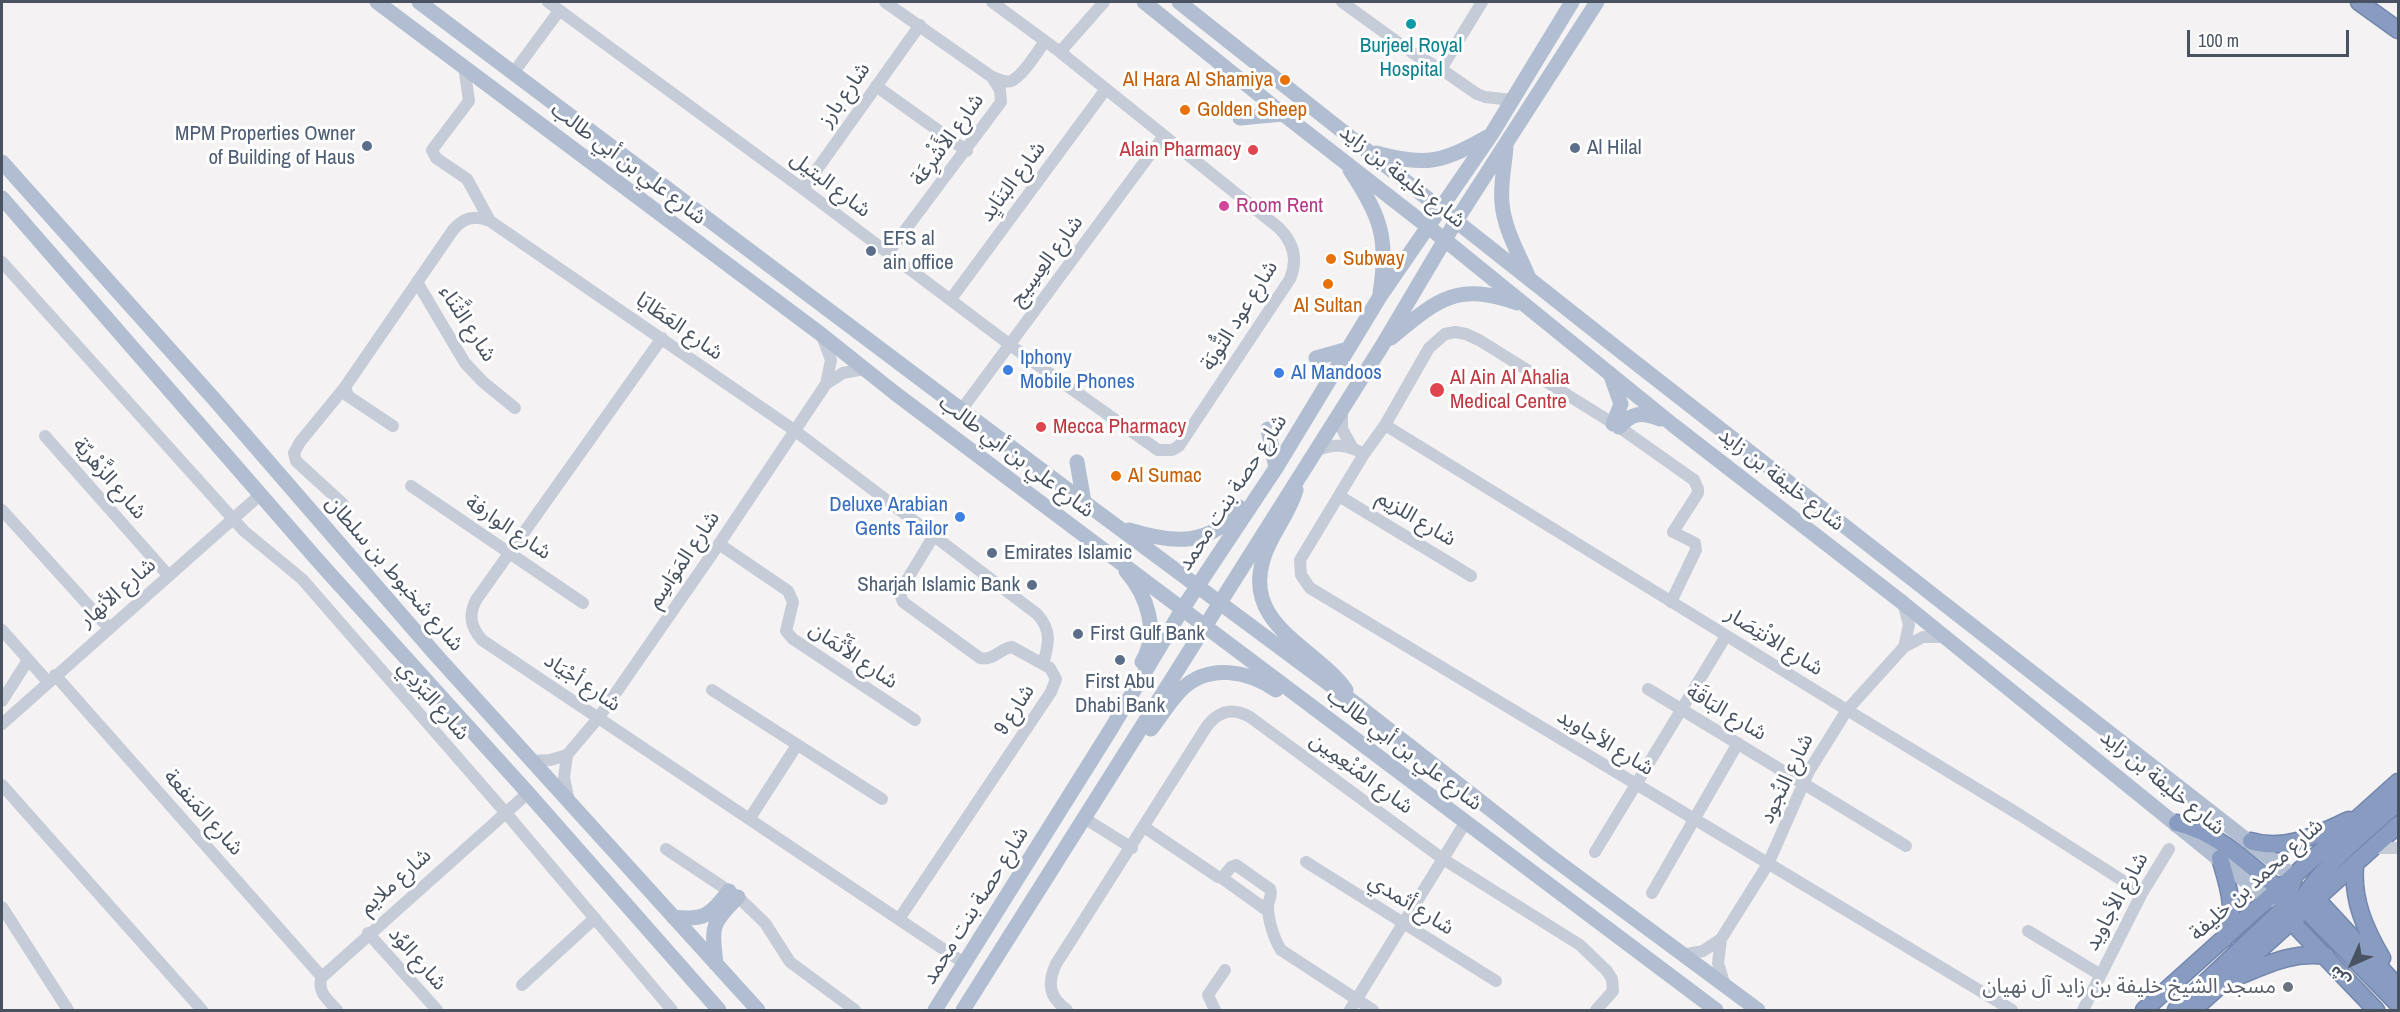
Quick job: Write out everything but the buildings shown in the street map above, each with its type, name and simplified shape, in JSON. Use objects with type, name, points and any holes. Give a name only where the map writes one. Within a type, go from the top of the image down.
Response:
[{"type":"highway","points":[[2359,2],[2398,30]]},
{"type":"highway","name":"شارع محمد بن خليفة","points":[[2193,1011],[2225,982],[2294,902],[2294,877],[2398,782]]},
{"type":"highway","points":[[2176,1011],[2398,802]]},
{"type":"highway","points":[[2251,841],[2267,845],[2293,843],[2363,814]]},
{"type":"highway","points":[[2177,823],[2200,830],[2221,841],[2294,902],[2398,1004]]},
{"type":"highway","name":"شارع محمد بن خليفة","points":[[2144,1011],[2222,943],[2355,866],[2398,825]]},
{"type":"highway","points":[[2220,858],[2232,902],[2229,928],[2222,943]]},
{"type":"highway","points":[[2355,866],[2354,886],[2363,922],[2397,986]]},
{"type":"highway","name":"شارع خليفة بن زايد","points":[[2294,902],[2326,956],[2376,1011]]},
{"type":"highway","name":"شارع خليفة بن زايد","points":[[2294,902],[2397,986]]},
{"type":"highway","points":[[2225,982],[2272,962],[2300,954],[2326,956]]},
{"type":"main road","name":"شارع علي بن أبي طالب","points":[[377,2],[822,335],[1716,1011]]},
{"type":"main road","name":"شارع علي بن أبي طالب","points":[[419,2],[1356,704],[1550,856],[1758,1011]]},
{"type":"main road","name":"شارع خليفة بن زايد","points":[[1144,2],[2220,858],[2294,902]]},
{"type":"main road","name":"شارع خليفة بن زايد","points":[[1179,2],[1442,208],[1531,281],[2251,841],[2294,877]]},
{"type":"main road","name":"شارع حصة بنت محمد","points":[[935,1011],[1183,608],[1276,468],[1379,298],[1491,135],[1572,2]]},
{"type":"main road","points":[[963,1011],[1126,754],[1204,625],[1382,346],[1456,221],[1597,2]]},
{"type":"main road","points":[[1240,118],[1283,114]]},
{"type":"main road","points":[[1368,150],[1401,160],[1423,162],[1449,157],[1491,135]]},
{"type":"main road","points":[[1507,142],[1501,200],[1503,214],[1508,231],[1531,281]]},
{"type":"main road","points":[[1341,157],[1374,209],[1383,235],[1384,264],[1379,298]]},
{"type":"main road","name":"شارع شخبوط بن سلطان","points":[[2,162],[214,399],[436,655],[758,1010]]},
{"type":"main road","points":[[2,198],[320,563],[528,792],[719,1011]]},
{"type":"main road","points":[[1382,346],[1428,308],[1463,293],[1490,295],[1527,306]]},
{"type":"main road","points":[[1316,357],[1348,348]]},
{"type":"main road","points":[[1610,373],[1621,404],[1616,426]]},
{"type":"main road","points":[[1616,426],[1640,413],[1673,425]]},
{"type":"main road","points":[[1118,527],[1157,539],[1176,540],[1202,536],[1230,521],[1254,485],[1276,468],[1268,429]]},
{"type":"main road","points":[[1077,462],[1084,502]]},
{"type":"main road","points":[[1300,473],[1291,507],[1263,559],[1260,591],[1265,607],[1284,634],[1336,676],[1356,704]]},
{"type":"main road","points":[[1052,510],[1062,521],[1127,572],[1139,589],[1149,612],[1151,634],[1149,651],[1123,694],[1118,715]]},
{"type":"main road","points":[[1126,754],[1140,745],[1184,687],[1214,673],[1232,672],[1250,675],[1263,681],[1309,714],[1335,724]]},
{"type":"main road","points":[[673,917],[704,918],[734,894]]},
{"type":"main road","points":[[716,964],[714,925],[734,894]]},
{"type":"street","name":"شارع البتيل","points":[[548,2],[1010,344],[1158,450],[1172,450],[1179,446]]},
{"type":"street","points":[[885,2],[992,77]]},
{"type":"street","name":"شارع عود التُّوبَة","points":[[992,2],[1060,52],[1285,234],[1293,248],[1290,279],[1179,446]]},
{"type":"street","points":[[1342,2],[1414,54],[1485,98],[1512,100]]},
{"type":"street","points":[[1441,69],[1482,2]]},
{"type":"street","points":[[1060,52],[1100,4]]},
{"type":"street","points":[[514,72],[560,11]]},
{"type":"street","name":"شارع بارز","points":[[803,189],[920,25]]},
{"type":"street","name":"شارع الأَشْرِعَة","points":[[992,77],[1004,81],[1016,77],[1045,41]]},
{"type":"street","points":[[464,66],[469,100],[432,150],[436,158],[467,179],[490,221]]},
{"type":"street","name":"شارع الأَشْرِعَة","points":[[888,253],[967,151],[1001,102],[1000,90],[992,77]]},
{"type":"street","points":[[876,86],[967,151]]},
{"type":"street","name":"شارع البَنَايِد","points":[[951,299],[1106,89]]},
{"type":"street","name":"شارع العِسِيج","points":[[962,409],[1163,137]]},
{"type":"street","points":[[343,504],[296,461],[294,453],[300,442],[345,387],[458,224],[473,217],[490,221]]},
{"type":"street","name":"شارع العَطَايَا","points":[[490,221],[794,430],[1037,614],[1047,627],[1049,640],[1043,664]]},
{"type":"street","name":"شارع البَرْدِي","points":[[2,262],[232,519],[251,539],[302,579],[505,812],[672,1011]]},
{"type":"street","name":"شارع الثَّنَاء","points":[[417,282],[465,363],[483,382],[515,408]]},
{"type":"street","name":"شارع الأجاويد","points":[[1671,602],[1696,550],[1695,543],[1673,532],[1696,497],[1698,489],[1696,483],[1616,426],[1479,340],[1455,332],[1444,334],[1429,348],[1300,560],[1301,575],[1310,588],[2012,1011]]},
{"type":"street","name":"شارع المَوَاسِم","points":[[822,335],[831,360],[826,384]]},
{"type":"street","name":"شارع أجْيَاد","points":[[662,338],[476,600],[471,611],[473,626],[482,640],[964,963]]},
{"type":"street","name":"شارع المَوَاسِم","points":[[567,755],[599,717],[826,384],[843,373],[864,369]]},
{"type":"street","points":[[345,387],[348,396],[393,426]]},
{"type":"street","points":[[1342,408],[1342,429],[1352,447]]},
{"type":"street","name":"شارع الانْتِصَار","points":[[1384,425],[2020,815],[2142,893]]},
{"type":"street","name":"شارع الزَّهْريّة","points":[[45,436],[168,575]]},
{"type":"street","points":[[1315,451],[1333,445],[1352,447],[1364,454]]},
{"type":"street","name":"شارع الوارفة","points":[[411,486],[583,603]]},
{"type":"street","name":"شارع الأنهار","points":[[2,724],[108,627],[261,494]]},
{"type":"street","name":"شارع اللزيم","points":[[1340,496],[1471,576]]},
{"type":"street","points":[[2,510],[108,627]]},
{"type":"street","name":"شارع 9","points":[[899,919],[1051,692],[1055,675],[1043,664],[1012,647],[1008,647],[992,658],[980,658],[903,602],[900,594],[902,588],[933,537]]},
{"type":"street","name":"شارع الأَثْمَان","points":[[719,544],[788,591],[793,602],[786,631],[793,639],[915,720]]},
{"type":"street","points":[[1902,603],[1909,625],[1904,647]]},
{"type":"street","name":"شارع المَنفعة","points":[[2,630],[28,660],[51,679],[322,977]]},
{"type":"street","points":[[1595,852],[1726,636]]},
{"type":"street","name":"شارع النُجود","points":[[1721,939],[1768,864],[1803,783],[1846,710],[1904,647],[1923,637],[1945,637]]},
{"type":"street","points":[[2,701],[28,660]]},
{"type":"street","name":"شارع البَاقَة","points":[[1648,689],[1906,846]]},
{"type":"street","points":[[712,690],[882,800]]},
{"type":"street","name":"شارع المُنْعِمِين","points":[[1067,1011],[1052,996],[1050,980],[1052,973],[1207,726],[1217,715],[1232,711],[1250,717],[1443,859],[1580,945],[1607,971],[1612,979],[1612,991],[1596,1011]]},
{"type":"street","points":[[1652,893],[1738,743]]},
{"type":"street","points":[[750,818],[797,745]]},
{"type":"street","points":[[532,761],[550,760],[567,755],[564,778],[569,802]]},
{"type":"street","points":[[2,785],[202,1011]]},
{"type":"street","name":"شارع ملايم","points":[[322,977],[368,933],[528,792]]},
{"type":"street","points":[[1084,818],[1132,848]]},
{"type":"street","points":[[1353,1005],[1465,823]]},
{"type":"street","points":[[1144,827],[1268,910]]},
{"type":"street","points":[[2374,848],[2398,848]]},
{"type":"street","points":[[666,849],[734,894],[758,915],[790,962],[855,1011]]},
{"type":"street","name":"شارع الأجاويد","points":[[2083,1011],[2099,974],[2142,893],[2169,849]]},
{"type":"street","name":"شارع أثمدي","points":[[1306,862],[1496,981]]},
{"type":"street","points":[[1222,878],[1231,867],[1236,865],[1268,886],[1272,891],[1268,910],[1275,939],[1281,950],[1353,1005],[1373,1011]]},
{"type":"street","points":[[2,907],[68,1011]]},
{"type":"street","points":[[522,985],[595,918]]},
{"type":"street","name":"شارع الأجاويد","points":[[2028,931],[2099,974]]},
{"type":"street","name":"شارع الوُد","points":[[368,933],[437,1011]]},
{"type":"street","points":[[1682,955],[1703,951],[1721,939]]},
{"type":"street","points":[[1721,939],[1719,963],[1725,986]]},
{"type":"street","points":[[1215,1011],[1208,995],[1225,970]]},
{"type":"street","points":[[322,977],[319,986],[321,991],[337,1011]]},
{"type":"place","name":"Burjeel Royal Hospital","points":[[1411,24]]},
{"type":"place","name":"Al Hara Al Shamiya","points":[[1285,80]]},
{"type":"place","name":"Golden Sheep","points":[[1185,110]]},
{"type":"place","name":"MPM Properties Owner of Building of Haus","points":[[367,146]]},
{"type":"place","name":"Al Hilal","points":[[1575,148]]},
{"type":"place","name":"Alain Pharmacy","points":[[1253,150]]},
{"type":"place","name":"Room Rent","points":[[1224,206]]},
{"type":"place","name":"EFS al ain office","points":[[871,251]]},
{"type":"place","name":"Subway","points":[[1331,259]]},
{"type":"place","name":"Al Sultan","points":[[1328,284]]},
{"type":"place","name":"Iphony Mobile Phones","points":[[1008,370]]},
{"type":"place","name":"Al Mandoos","points":[[1279,373]]},
{"type":"place","name":"Al Ain Al Ahalia Medical Centre","points":[[1437,390]]},
{"type":"place","name":"Mecca Pharmacy","points":[[1041,427]]},
{"type":"place","name":"Al Sumac","points":[[1116,476]]},
{"type":"place","name":"Deluxe Arabian Gents Tailor","points":[[960,517]]},
{"type":"place","name":"Emirates Islamic","points":[[992,553]]},
{"type":"place","name":"Sharjah Islamic Bank","points":[[1032,585]]},
{"type":"place","name":"First Gulf Bank","points":[[1078,634]]},
{"type":"place","name":"First Abu Dhabi Bank","points":[[1120,660]]},
{"type":"place","name":"مسجد الشيخ خليفة بن زايد آل نهيان","points":[[2288,987]]}]
